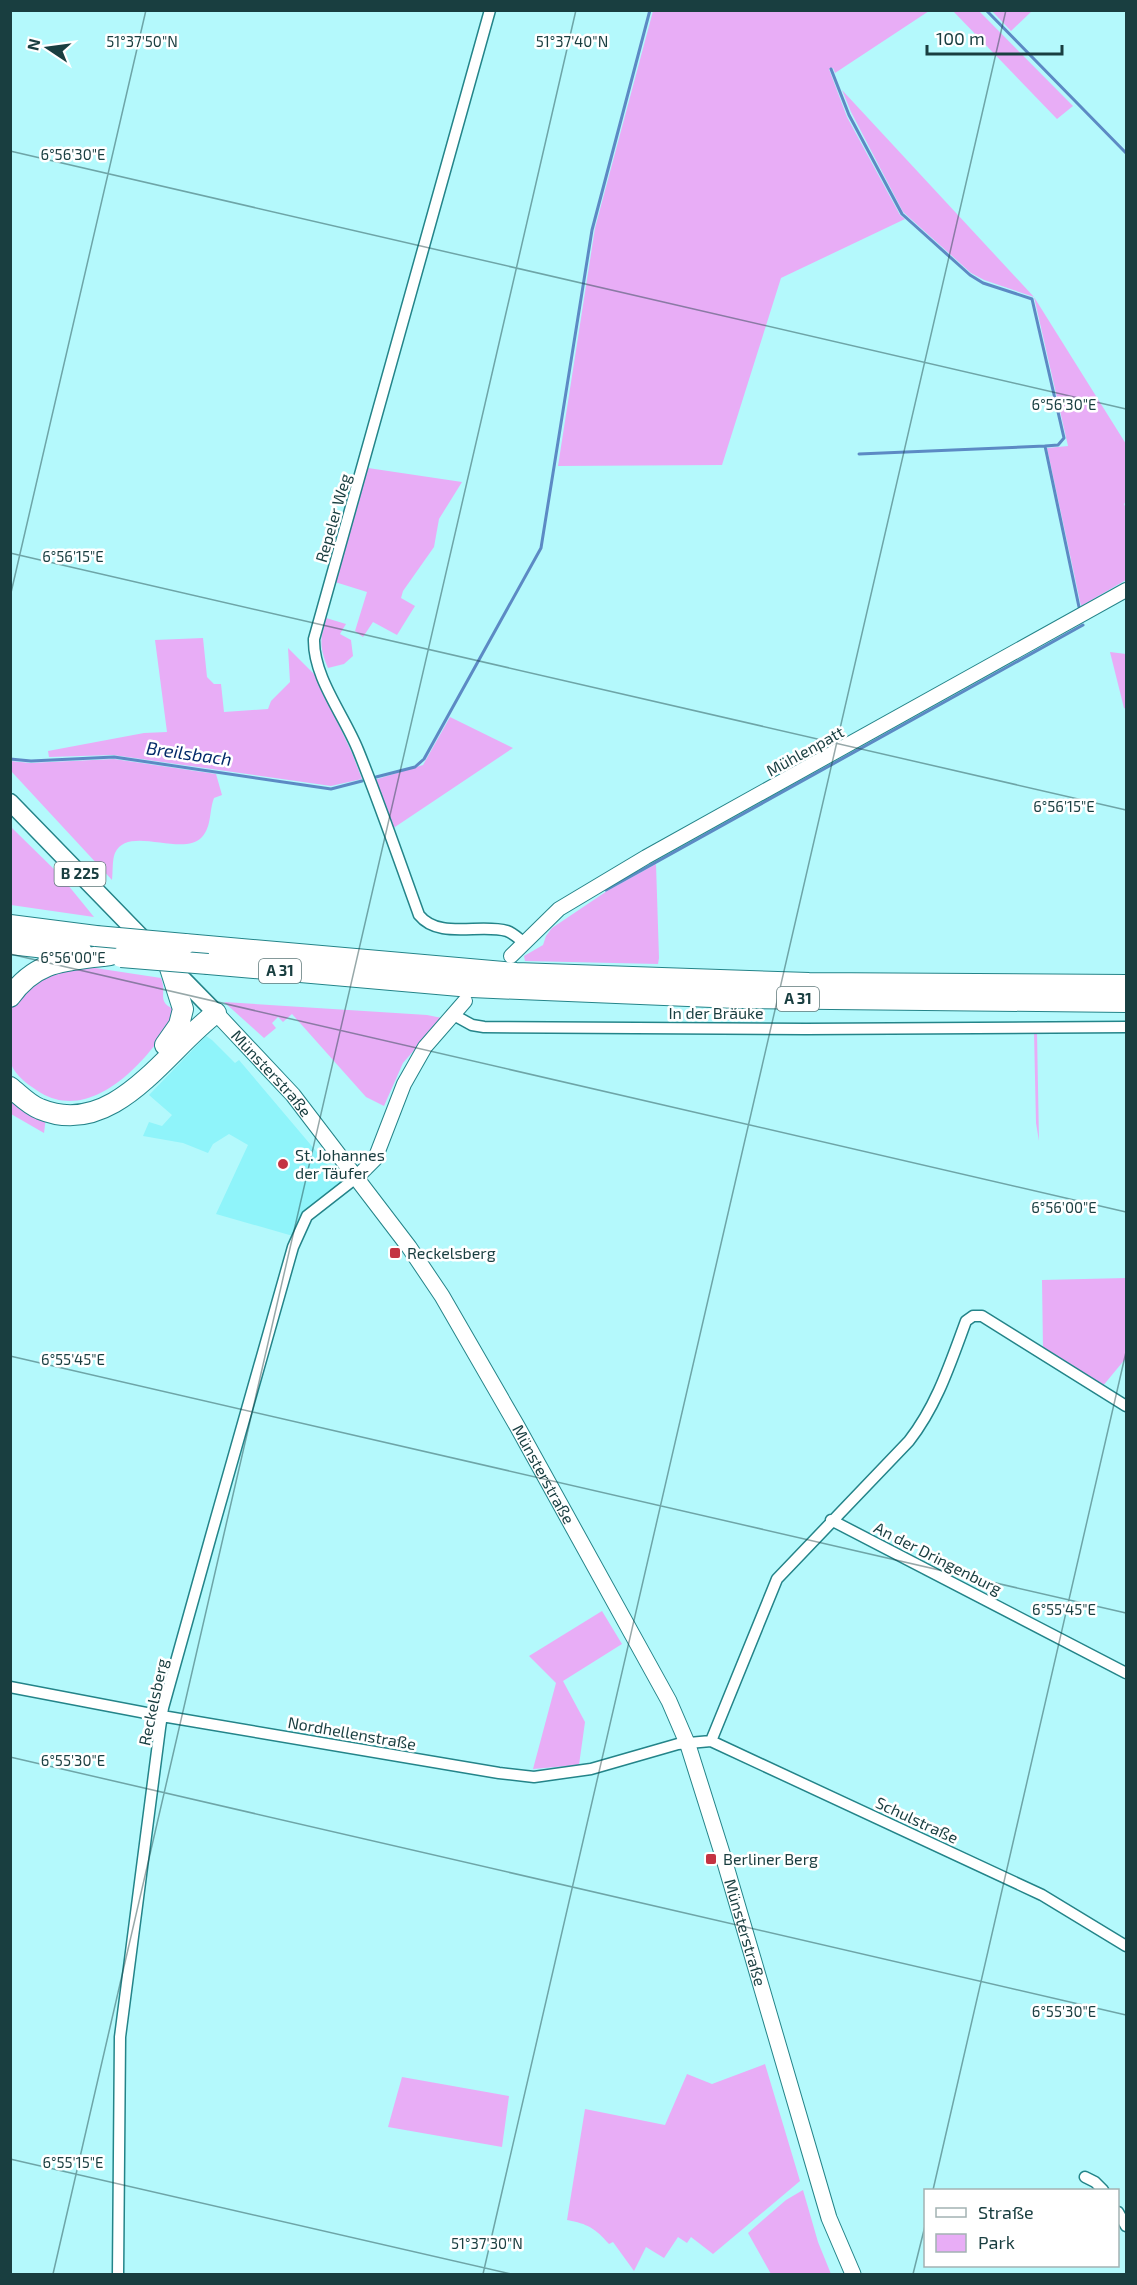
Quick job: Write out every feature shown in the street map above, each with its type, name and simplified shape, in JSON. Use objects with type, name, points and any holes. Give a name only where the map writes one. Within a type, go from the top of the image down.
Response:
[{"type":"highway","points":[[10,914],[91,935]]},
{"type":"highway","name":"A 31","points":[[10,925],[185,944],[516,973],[820,983],[1126,985]]},
{"type":"highway","name":"A 31","points":[[10,944],[115,956],[459,986],[736,998],[1126,1002]]},
{"type":"highway","points":[[10,998],[19,985],[32,973],[46,966],[115,956]]},
{"type":"highway","points":[[165,1045],[179,1025],[183,1009],[169,965]]},
{"type":"highway","points":[[10,1071],[23,1087],[45,1101],[68,1105],[87,1103],[110,1093],[133,1077],[165,1045],[211,1008]]},
{"type":"highway","points":[[10,1087],[40,1109],[57,1114],[83,1114],[110,1107],[136,1088],[202,1024],[211,1008]]},
{"type":"main road","name":"Münsterstraße","points":[[10,802],[293,1095],[409,1247],[442,1296],[518,1426],[669,1701],[688,1745],[830,2218],[853,2274]]},
{"type":"street","name":"Repeler Weg","points":[[490,10],[314,639],[314,653],[358,748],[419,915],[424,921],[434,926],[498,929],[510,932],[523,942]]},
{"type":"street","name":"Mühlenpatt","points":[[511,956],[559,909],[1126,590]]},
{"type":"street","points":[[357,1177],[375,1160],[404,1084],[420,1057],[465,1001]]},
{"type":"street","name":"In der Bräuke","points":[[453,1014],[471,1024],[484,1027],[818,1029],[1126,1027]]},
{"type":"street","name":"Reckelsberg","points":[[118,2274],[120,2037],[162,1716],[293,1246],[307,1216],[357,1177]]},
{"type":"street","points":[[688,1745],[711,1741],[777,1579],[921,1426],[936,1399],[966,1321],[973,1316],[982,1316],[1126,1406]]},
{"type":"street","name":"An der Dringenburg","points":[[831,1520],[1126,1673]]},
{"type":"street","name":"Nordhellenstraße","points":[[10,1687],[162,1716],[534,1777],[591,1769],[678,1744],[688,1745]]},
{"type":"street","name":"Schulstraße","points":[[711,1741],[1042,1895],[1126,1946]]},
{"type":"street","points":[[1085,2177],[1102,2189]]},
{"type":"shaded area","points":[[206,1036],[235,1063],[239,1060],[343,1183],[293,1236],[216,1214],[248,1145],[229,1134],[213,1144],[208,1153],[183,1143],[143,1136],[149,1122],[162,1126],[172,1115],[149,1095]]},
{"type":"green space","points":[[653,11],[929,11],[835,73],[833,68],[829,69],[847,117],[900,215],[905,219],[781,278],[722,465],[558,466],[595,228]]},
{"type":"green space","points":[[953,11],[979,11],[1073,106],[1057,119]]},
{"type":"green space","points":[[992,11],[1032,11],[1011,31]]},
{"type":"green space","points":[[842,90],[1034,297],[984,280],[971,273],[903,212]]},
{"type":"green space","points":[[1034,297],[1126,444],[1126,502],[1124,504],[1126,508],[1126,580],[1081,606],[1047,448],[1068,446]]},
{"type":"green space","points":[[368,468],[462,482],[439,519],[434,547],[403,591],[401,598],[415,606],[397,635],[373,622],[363,637],[355,631],[367,592],[335,582]]},
{"type":"green space","points":[[326,618],[346,624],[340,634],[351,640],[353,656],[344,664],[328,668],[321,643]]},
{"type":"green space","points":[[203,638],[207,677],[214,684],[221,684],[224,712],[268,709],[271,701],[290,682],[288,648],[316,676],[362,779],[331,786],[113,755],[49,757],[48,751],[144,733],[167,732],[155,640]]},
{"type":"green space","points":[[1110,652],[1126,654],[1126,709],[1124,708]]},
{"type":"green space","points":[[450,717],[513,748],[392,829],[374,780],[423,765]]},
{"type":"green space","points":[[114,759],[216,774],[222,795],[214,798],[205,833],[193,843],[131,841],[122,845],[114,856],[112,880],[11,771],[10,761],[30,763]]},
{"type":"green space","points":[[11,827],[59,874],[94,917],[11,905]]},
{"type":"green space","points":[[656,864],[658,964],[525,961],[524,956],[543,945],[552,928],[607,891]]},
{"type":"green space","points":[[82,966],[161,978],[164,1001],[178,1011],[154,1046],[121,1080],[102,1092],[82,1100],[62,1100],[41,1093],[24,1081],[13,1069],[9,1053],[10,1009],[39,976]]},
{"type":"green space","points":[[224,1002],[427,1015],[442,1018],[403,1063],[384,1106],[366,1097],[292,1014],[283,1022],[278,1017],[272,1023],[276,1028],[264,1038]]},
{"type":"green space","points":[[1034,1032],[1037,1032],[1039,1141],[1036,1123]]},
{"type":"green space","points":[[10,1100],[46,1117],[44,1133],[11,1114]]},
{"type":"green space","points":[[1126,1278],[1126,1358],[1102,1387],[1043,1350],[1042,1280]]},
{"type":"green space","points":[[602,1611],[622,1644],[563,1681],[585,1722],[579,1765],[533,1769],[556,1683],[529,1656]]},
{"type":"green space","points":[[765,2064],[800,2181],[713,2254],[691,2237],[687,2243],[678,2237],[664,2258],[646,2247],[634,2271],[613,2242],[609,2244],[591,2228],[567,2220],[585,2109],[665,2125],[687,2074],[712,2084]]},
{"type":"green space","points":[[402,2077],[509,2096],[502,2147],[388,2127]]},
{"type":"green space","points":[[803,2190],[818,2242],[831,2274],[771,2274],[748,2233],[786,2200]]},
{"type":"waterway","points":[[376,777],[415,767],[424,759],[541,548],[592,230],[650,10]]},
{"type":"waterway","points":[[986,10],[1126,153]]},
{"type":"waterway","points":[[831,69],[849,115],[902,214],[970,275],[983,283],[1032,299],[1064,438],[1058,445],[1045,446],[1079,607]]},
{"type":"waterway","points":[[859,454],[1045,446]]},
{"type":"waterway","points":[[606,890],[1083,625]]},
{"type":"waterway","name":"Breilsbach","points":[[10,759],[31,761],[114,757],[331,789],[362,781]]},
{"type":"place","name":"St. Johannes der Täufer","points":[[283,1164]]},
{"type":"place","name":"Reckelsberg","points":[[395,1253]]},
{"type":"place","name":"Berliner Berg","points":[[711,1859]]}]
